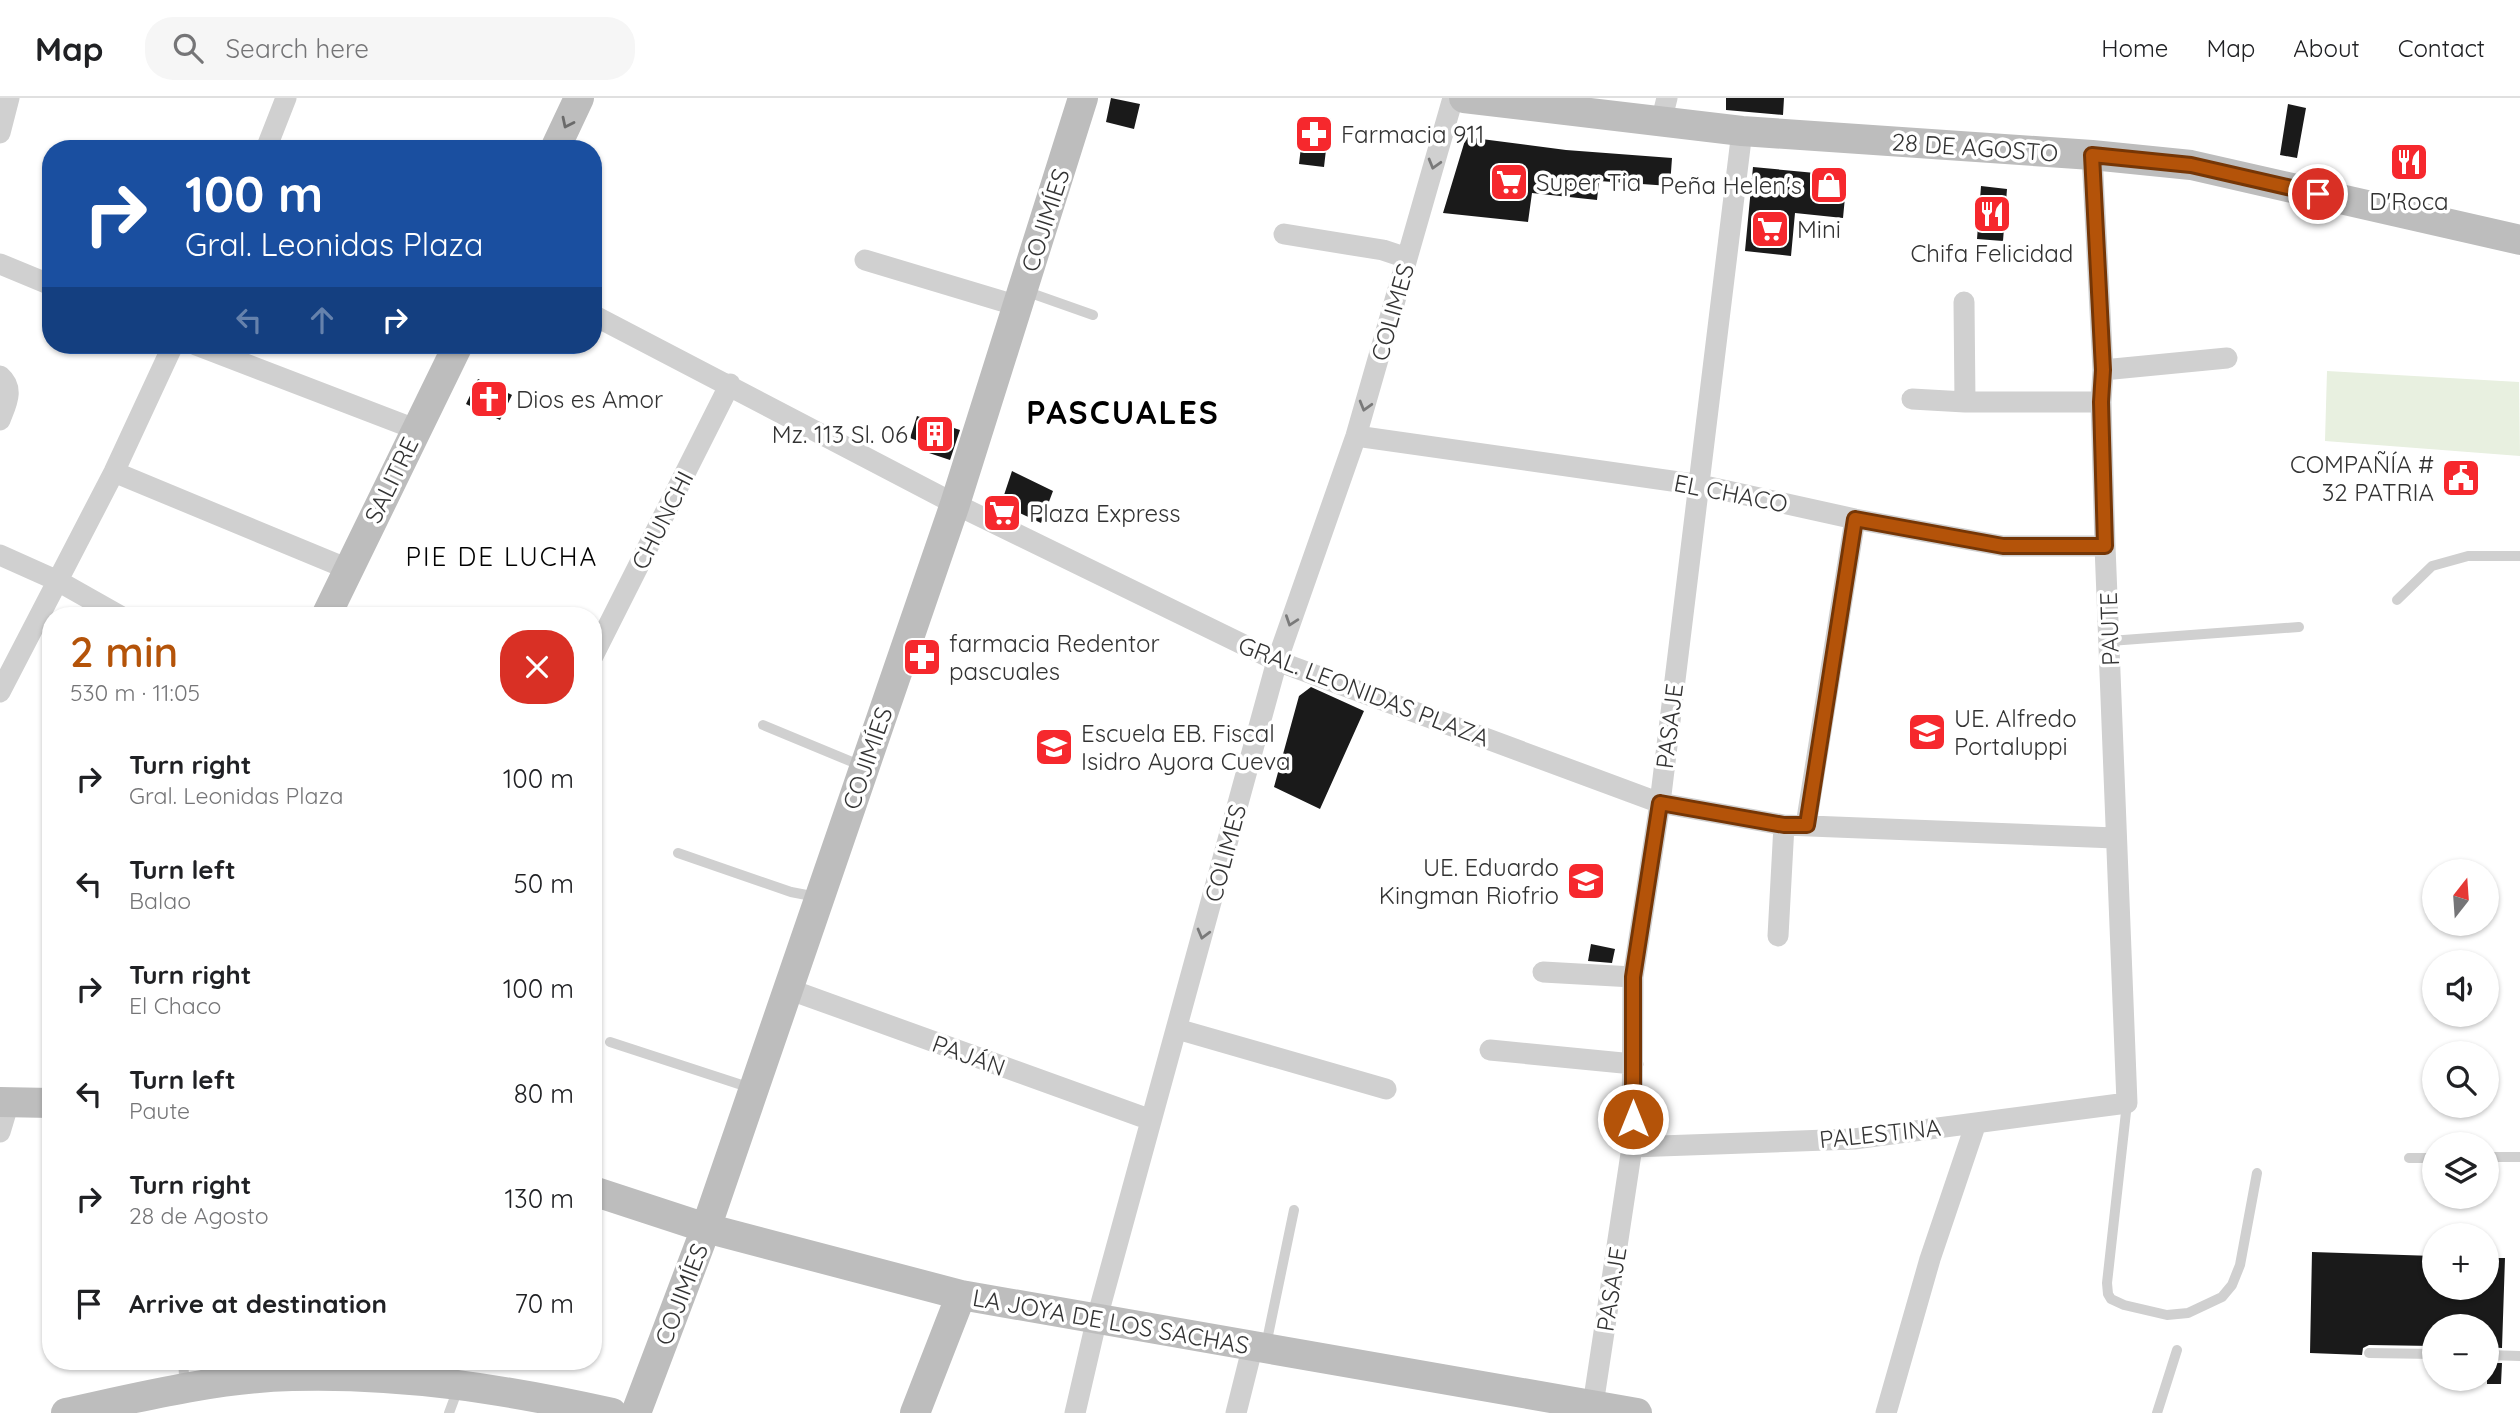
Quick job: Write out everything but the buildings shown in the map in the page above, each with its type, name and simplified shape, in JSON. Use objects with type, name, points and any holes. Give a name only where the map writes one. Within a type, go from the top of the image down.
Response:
[{"type":"street","points":[[0,133],[9,98]]},
{"type":"street","points":[[271,140],[286,98]]},
{"type":"street","points":[[559,140],[579,98]]},
{"type":"street","name":"COJIMÍES","points":[[636,1413],[706,1228],[955,503],[1083,98]]},
{"type":"street","name":"COLIMES","points":[[1075,1413],[1097,1318],[1277,661],[1356,436],[1453,98]]},
{"type":"street","name":"28 DE AGOSTO","points":[[1464,98],[1664,110],[1742,131],[2092,155],[2191,165],[2520,240]]},
{"type":"street","name":"PASAJE","points":[[1593,1405],[1633,1147],[1633,977],[1660,803],[1742,131]]},
{"type":"street","name":"PAUTE","points":[[2092,155],[2103,370],[2101,402],[2105,546],[2127,1103]]},
{"type":"street","points":[[1284,234],[1383,250],[1407,258]]},
{"type":"street","points":[[865,260],[1020,298]]},
{"type":"street","points":[[0,264],[42,281]]},
{"type":"street","points":[[1964,302],[1965,402]]},
{"type":"street","name":"GRAL. LEONIDAS PLAZA","points":[[602,320],[955,503],[1277,661],[1660,803],[1784,825],[2115,838]]},
{"type":"street","points":[[44,607],[114,472],[169,354]]},
{"type":"street","points":[[219,354],[415,429]]},
{"type":"street","name":"SALITRE","points":[[330,607],[453,354]]},
{"type":"street","points":[[2103,370],[2227,358]]},
{"type":"street","points":[[0,376],[7,382],[10,394],[0,420]]},
{"type":"street","name":"CHUNCHI","points":[[602,638],[730,384]]},
{"type":"street","points":[[1912,399],[1965,402],[2101,402]]},
{"type":"street","name":"EL CHACO","points":[[1356,436],[1700,485],[1855,519],[2003,546],[2105,546]]},
{"type":"street","points":[[114,472],[348,569]]},
{"type":"street","points":[[1807,825],[1855,519]]},
{"type":"street","points":[[0,555],[58,581],[104,607]]},
{"type":"street","points":[[0,692],[42,612]]},
{"type":"street","points":[[1778,936],[1784,825]]},
{"type":"street","points":[[1543,972],[1633,977]]},
{"type":"street","name":"PAJÁN","points":[[788,989],[1151,1120]]},
{"type":"street","points":[[1177,1028],[1386,1090]]},
{"type":"street","points":[[1490,1050],[1633,1065]]},
{"type":"street","points":[[0,1132],[4,1102],[42,1103]]},
{"type":"street","name":"PALESTINA","points":[[1633,1147],[1854,1139],[2127,1103]]},
{"type":"street","points":[[1886,1413],[1930,1259],[1976,1123]]},
{"type":"street","name":"LA JOYA DE LOS SACHAS","points":[[602,1194],[706,1228],[961,1295],[1637,1413]]},
{"type":"street","points":[[915,1413],[961,1295]]},
{"type":"street","points":[[1236,1413],[1259,1346]]},
{"type":"street","points":[[66,1413],[184,1375],[398,1377],[460,1384],[515,1399],[605,1412]]},
{"type":"lane","points":[[1020,298],[1093,314]]},
{"type":"lane","points":[[2397,600],[2432,566],[2468,556],[2520,556]]},
{"type":"lane","points":[[2110,641],[2299,627]]},
{"type":"lane","points":[[763,725],[864,767]]},
{"type":"lane","points":[[678,853],[791,892],[819,898]]},
{"type":"lane","points":[[610,1042],[754,1089]]},
{"type":"lane","points":[[2127,1103],[2107,1283],[2111,1299],[2124,1305],[2167,1315],[2188,1313],[2222,1297],[2232,1285],[2240,1265],[2257,1173]]},
{"type":"lane","points":[[2499,1157],[2520,1157]]},
{"type":"lane","points":[[2409,1158],[2422,1158]]},
{"type":"lane","points":[[1259,1346],[1294,1210]]},
{"type":"lane","points":[[2157,1413],[2176,1350]]},
{"type":"lane","points":[[2370,1353],[2422,1354]]},
{"type":"lane","points":[[2499,1355],[2520,1356]]},
{"type":"lane","points":[[449,1413],[460,1384]]},
{"type":"green space","points":[[2327,371],[2519,382],[2520,456],[2325,441]]},
{"type":"place","name":"Farmacia 911","points":[[1314,134]]},
{"type":"place","name":"D'Roca","points":[[2409,162]]},
{"type":"place","name":"Super Tia","points":[[1509,182]]},
{"type":"place","name":"Peña Helen's","points":[[1829,185]]},
{"type":"place","name":"Chifa Felicidad","points":[[1992,214]]},
{"type":"place","name":"Mini","points":[[1770,229]]},
{"type":"place","name":"Dios es Amor","points":[[489,399]]},
{"type":"place","name":"Mz. 113 Sl. 06","points":[[935,434]]},
{"type":"place","name":"COMPAÑÍA # 32 PATRIA","points":[[2461,478]]},
{"type":"place","name":"Plaza Express","points":[[1002,513]]},
{"type":"place","name":"farmacia Redentor pascuales","points":[[922,657]]},
{"type":"place","name":"UE. Alfredo Portaluppi","points":[[1927,732]]},
{"type":"place","name":"Escuela EB. Fiscal Isidro Ayora Cueva","points":[[1054,747]]},
{"type":"place","name":"UE. Eduardo Kingman Riofrio","points":[[1586,881]]},
{"type":"district","name":"PASCUALES","points":[[1123,412]]},
{"type":"district","name":"PIE DE LUCHA","points":[[502,556]]},
{"type":"route","points":[[1633,1119],[1633,977],[1660,803],[1784,825],[1807,825],[1855,519],[2003,546],[2105,546],[2101,402],[2103,370],[2092,155],[2191,165],[2318,194]]}]
